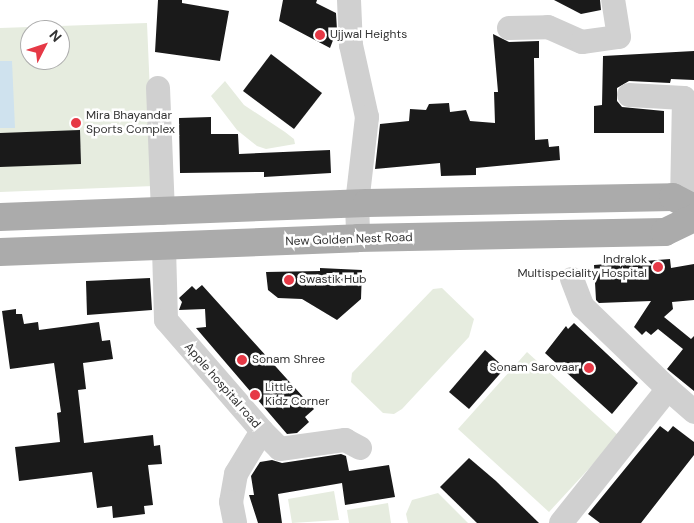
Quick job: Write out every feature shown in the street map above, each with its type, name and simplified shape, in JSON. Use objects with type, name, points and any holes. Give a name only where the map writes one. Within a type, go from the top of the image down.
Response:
[{"type":"main road","points":[[0,217],[163,213],[357,204],[674,197],[690,209]]},
{"type":"main road","name":"New Golden Nest Road","points":[[0,252],[164,248],[358,238],[665,232],[690,209]]},
{"type":"street","points":[[349,0],[351,45],[367,117],[357,204],[358,238]]},
{"type":"street","points":[[509,28],[548,27],[582,42],[619,37],[613,0]]},
{"type":"street","points":[[158,88],[163,213]]},
{"type":"street","points":[[629,95],[684,98],[690,209]]},
{"type":"street","name":"Apple hospital road","points":[[164,248],[166,320],[262,431],[236,474],[231,502],[235,523]]},
{"type":"street","points":[[572,280],[583,307],[694,412]]},
{"type":"street","points":[[562,523],[668,389]]},
{"type":"street","points":[[262,431],[280,449],[345,440],[360,448]]},
{"type":"shaded area","name":"Mira Bhayandar Sports Complex","points":[[147,23],[154,186],[0,192],[0,28],[20,27],[20,70],[70,70],[70,26]]},
{"type":"shaded area","points":[[225,81],[244,105],[285,132],[294,139],[295,144],[266,149],[257,146],[237,130],[211,96]]},
{"type":"shaded area","points":[[442,288],[474,319],[469,337],[402,409],[394,414],[383,413],[351,382],[352,373],[433,289]]},
{"type":"shaded area","points":[[527,352],[619,436],[549,512],[458,429]]},
{"type":"shaded area","points":[[334,491],[339,520],[292,523],[288,499]]},
{"type":"shaded area","points":[[438,493],[468,523],[408,523],[406,514],[412,500]]},
{"type":"shaded area","points":[[388,503],[391,523],[349,523],[347,510]]},
{"type":"water","points":[[0,61],[12,61],[15,128],[0,128]]},
{"type":"building","points":[[158,0],[182,0],[182,3],[229,11],[220,61],[155,52]]},
{"type":"building","name":"Ujjwal Heights","points":[[283,0],[317,0],[316,3],[336,13],[337,30],[330,48],[279,21]]},
{"type":"building","points":[[554,0],[600,0],[601,10],[581,14]]},
{"type":"building","points":[[493,34],[509,42],[539,41],[539,58],[534,58],[535,140],[548,139],[549,147],[559,146],[560,160],[476,168],[476,175],[441,176],[440,163],[375,169],[380,124],[409,121],[410,109],[426,110],[429,104],[449,103],[450,112],[466,110],[470,121],[495,123],[494,92],[498,92]]},
{"type":"building","points":[[694,51],[694,80],[671,79],[670,83],[629,81],[617,88],[617,101],[622,107],[664,111],[664,133],[594,133],[594,106],[602,105],[603,56]]},
{"type":"building","points":[[271,54],[322,93],[294,129],[243,91]]},
{"type":"building","points":[[211,117],[211,134],[238,134],[239,154],[330,150],[331,173],[264,177],[264,172],[180,173],[179,118]]},
{"type":"building","points":[[80,130],[81,164],[0,167],[0,133]]},
{"type":"building","points":[[670,259],[671,268],[694,264],[694,300],[672,302],[673,309],[664,317],[691,339],[694,336],[694,391],[667,369],[683,349],[658,329],[651,335],[646,331],[642,335],[634,327],[651,301],[599,303],[596,300],[594,265]]},
{"type":"building","points":[[320,268],[362,270],[361,299],[337,320],[302,299],[278,298],[268,290],[266,272],[320,271]]},
{"type":"building","points":[[150,278],[152,310],[87,315],[86,281]]},
{"type":"building","name":"Sonam Shree","points":[[202,285],[314,409],[305,417],[309,422],[297,433],[287,434],[196,328],[206,327],[205,309],[179,310],[182,302],[179,298],[192,286],[196,290]]},
{"type":"building","points":[[16,309],[16,314],[22,314],[24,324],[38,322],[39,330],[99,322],[102,341],[110,340],[113,359],[83,363],[86,389],[78,390],[84,443],[153,435],[154,446],[160,445],[162,464],[148,465],[153,505],[144,506],[145,514],[113,518],[112,506],[97,508],[92,472],[19,481],[15,447],[60,442],[57,413],[61,412],[54,363],[10,369],[2,311]]},
{"type":"building","name":"Sonam Sarovaar","points":[[574,323],[638,383],[612,414],[545,353],[566,326],[568,329]]},
{"type":"building","points":[[485,350],[505,368],[469,409],[449,392]]},
{"type":"building","points":[[660,426],[668,432],[673,426],[694,442],[694,455],[641,523],[600,523],[588,514]]},
{"type":"building","points":[[341,454],[346,456],[349,471],[389,465],[395,497],[345,505],[342,483],[278,494],[282,523],[258,523],[249,495],[254,495],[251,476],[260,462],[272,460],[282,463]]},
{"type":"building","points":[[469,458],[496,481],[539,523],[477,523],[440,487]]},
{"type":"place","name":"Ujjwal Heights","points":[[320,35]]},
{"type":"place","name":"Mira Bhayandar Sports Complex","points":[[76,123]]},
{"type":"place","name":"Indralok Multispeciality Hospital","points":[[658,267]]},
{"type":"place","name":"Swastik Hub","points":[[289,280]]},
{"type":"place","name":"Sonam Shree","points":[[242,360]]},
{"type":"place","name":"Sonam Sarovaar","points":[[589,368]]},
{"type":"place","name":"Little Kidz Corner","points":[[255,395]]}]
